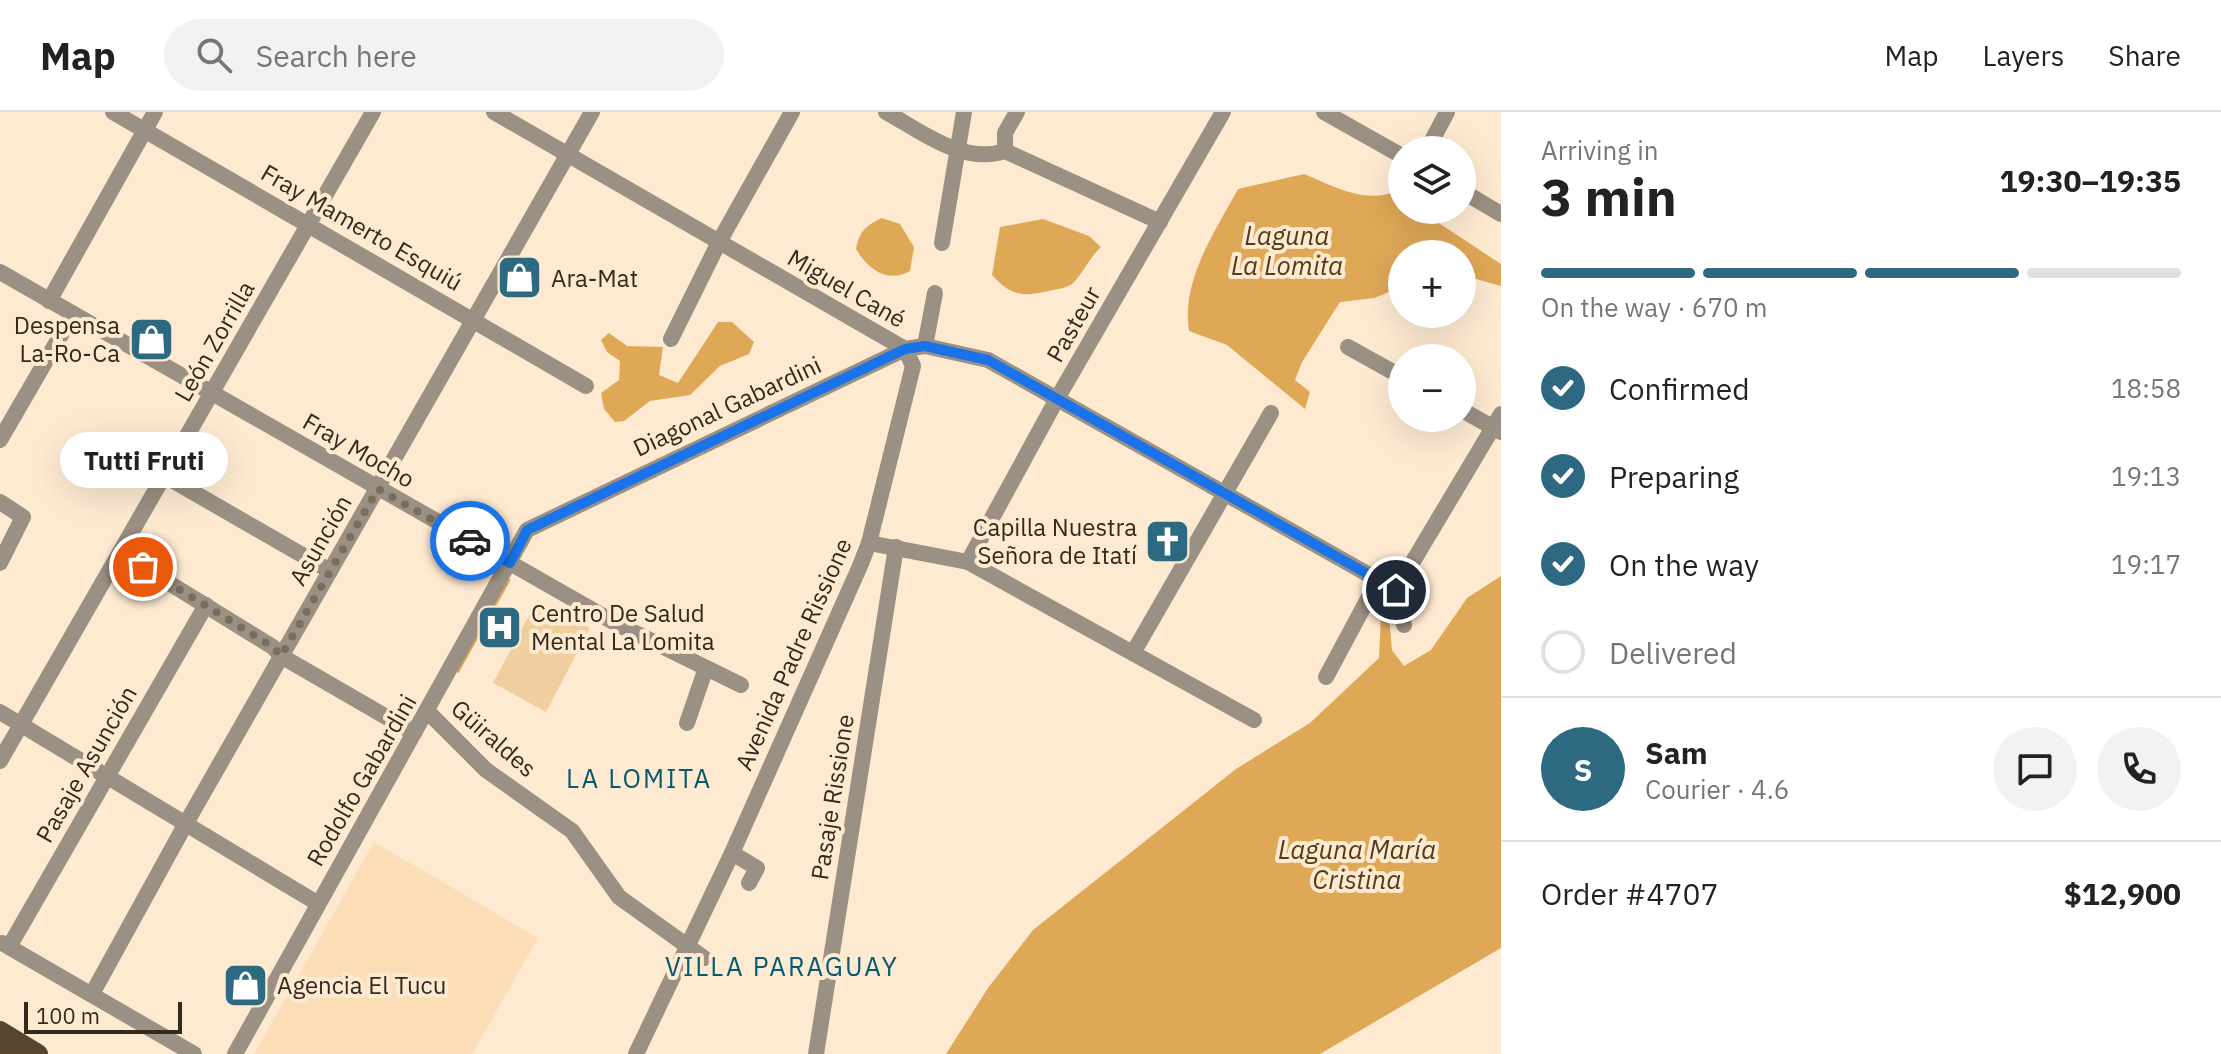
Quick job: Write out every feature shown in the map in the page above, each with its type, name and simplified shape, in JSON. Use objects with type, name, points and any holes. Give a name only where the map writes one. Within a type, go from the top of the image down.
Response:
[{"type":"main road","points":[[0,1031],[38,1054]]},
{"type":"main road","points":[[0,1052],[11,1054]]},
{"type":"street","name":"Fray Mamerto Esquiú","points":[[113,112],[586,386]]},
{"type":"street","points":[[49,301],[155,112]]},
{"type":"street","name":"León Zorrilla","points":[[0,761],[122,554],[373,112]]},
{"type":"street","name":"Miguel Cané","points":[[494,112],[905,349],[925,346],[988,360],[1396,590]]},
{"type":"street","name":"Asunción","points":[[92,994],[185,825],[592,112]]},
{"type":"street","points":[[671,339],[719,242],[792,112]]},
{"type":"street","points":[[886,112],[958,151],[990,156],[1005,151],[1160,222]]},
{"type":"street","points":[[942,243],[964,112]]},
{"type":"street","points":[[1005,151],[1005,133],[1017,112]]},
{"type":"street","name":"Pasteur","points":[[968,562],[1058,397],[1223,112]]},
{"type":"street","points":[[1324,112],[1388,148]]},
{"type":"street","points":[[1434,136],[1447,112]]},
{"type":"street","points":[[1476,199],[1501,214]]},
{"type":"street","name":"Fray Mocho","points":[[0,272],[617,624],[741,685]]},
{"type":"street","points":[[925,346],[935,293]]},
{"type":"street","points":[[0,440],[73,314]]},
{"type":"street","points":[[1348,347],[1388,369]]},
{"type":"street","name":"Diagonal Gabardini","points":[[527,530],[905,349]]},
{"type":"street","name":"Avenida Padre Rissione","points":[[636,1054],[732,853],[869,543],[913,366],[905,349]]},
{"type":"street","points":[[1133,653],[1271,413]]},
{"type":"street","points":[[1404,625],[1396,590],[1498,424],[1476,415]]},
{"type":"street","points":[[165,476],[330,571]]},
{"type":"street","points":[[0,502],[23,517],[0,563]]},
{"type":"street","name":"Rodolfo Gabardini","points":[[235,1054],[527,530]]},
{"type":"street","points":[[869,543],[968,562],[1254,720]]},
{"type":"street","name":"Pasaje Rissione","points":[[816,1054],[896,547]]},
{"type":"street","points":[[122,554],[206,605],[281,656],[414,733]]},
{"type":"street","points":[[1326,677],[1377,582]]},
{"type":"street","name":"Pasaje Asunción","points":[[4,944],[206,605]]},
{"type":"street","points":[[687,723],[706,668]]},
{"type":"street","points":[[0,712],[317,903]]},
{"type":"street","name":"Güiraldes","points":[[428,712],[486,770],[572,831],[619,897],[704,958]]},
{"type":"street","points":[[732,853],[757,868],[749,883]]},
{"type":"street","points":[[4,944],[194,1054]]},
{"type":"shaded area","points":[[537,600],[590,628],[546,712],[493,683]]},
{"type":"shaded area","points":[[374,842],[538,938],[472,1054],[254,1054]]},
{"type":"water","name":"Laguna La Lomita","points":[[1304,174],[1353,193],[1377,196],[1388,193],[1388,224],[1440,224],[1465,240],[1388,240],[1388,292],[1374,298],[1340,302],[1302,362],[1295,380],[1310,392],[1305,409],[1227,345],[1189,331],[1190,293],[1195,275],[1210,239],[1238,189]]},
{"type":"water","points":[[882,218],[900,224],[914,247],[910,271],[902,275],[879,272],[866,263],[856,249],[864,230]]},
{"type":"water","points":[[1043,219],[1089,236],[1101,247],[1068,286],[1031,294],[1011,291],[992,275],[1000,227]]},
{"type":"water","name":"Laguna La Lomita","points":[[1476,248],[1501,264],[1501,286],[1476,279]]},
{"type":"water","points":[[718,322],[732,322],[754,342],[749,354],[720,366],[690,395],[650,401],[624,421],[615,422],[604,409],[601,393],[619,380],[620,361],[607,352],[601,340],[609,333],[627,346],[663,347],[659,375],[678,383]]},
{"type":"water","name":"Laguna María Cristina","points":[[1501,576],[1501,948],[1320,1054],[946,1054],[988,988],[1033,930],[1236,769],[1310,723],[1379,658],[1381,613],[1388,606],[1392,650],[1404,666],[1431,650],[1467,598]]},
{"type":"waterway","points":[[458,671],[509,580]]},
{"type":"way so far","points":[[143,567],[273,647],[281,656],[378,489],[470,541]]},
{"type":"place","name":"Ara-Mat","points":[[520,278]]},
{"type":"place","name":"Despensa La-Ro-Ca","points":[[151,339]]},
{"type":"place","name":"Capilla Nuestra Señora de Itatí","points":[[1168,541]]},
{"type":"place","name":"Tutti Fruti","points":[[143,567]]},
{"type":"place","name":"Centro De Salud Mental La Lomita","points":[[500,627]]},
{"type":"place","name":"Agencia El Tucu","points":[[246,985]]},
{"type":"district","name":"LA LOMITA","points":[[639,778]]},
{"type":"district","name":"VILLA PARAGUAY","points":[[782,966]]},
{"type":"route","points":[[470,541],[510,563],[527,530],[905,349],[925,346],[988,360],[1396,590]]}]
